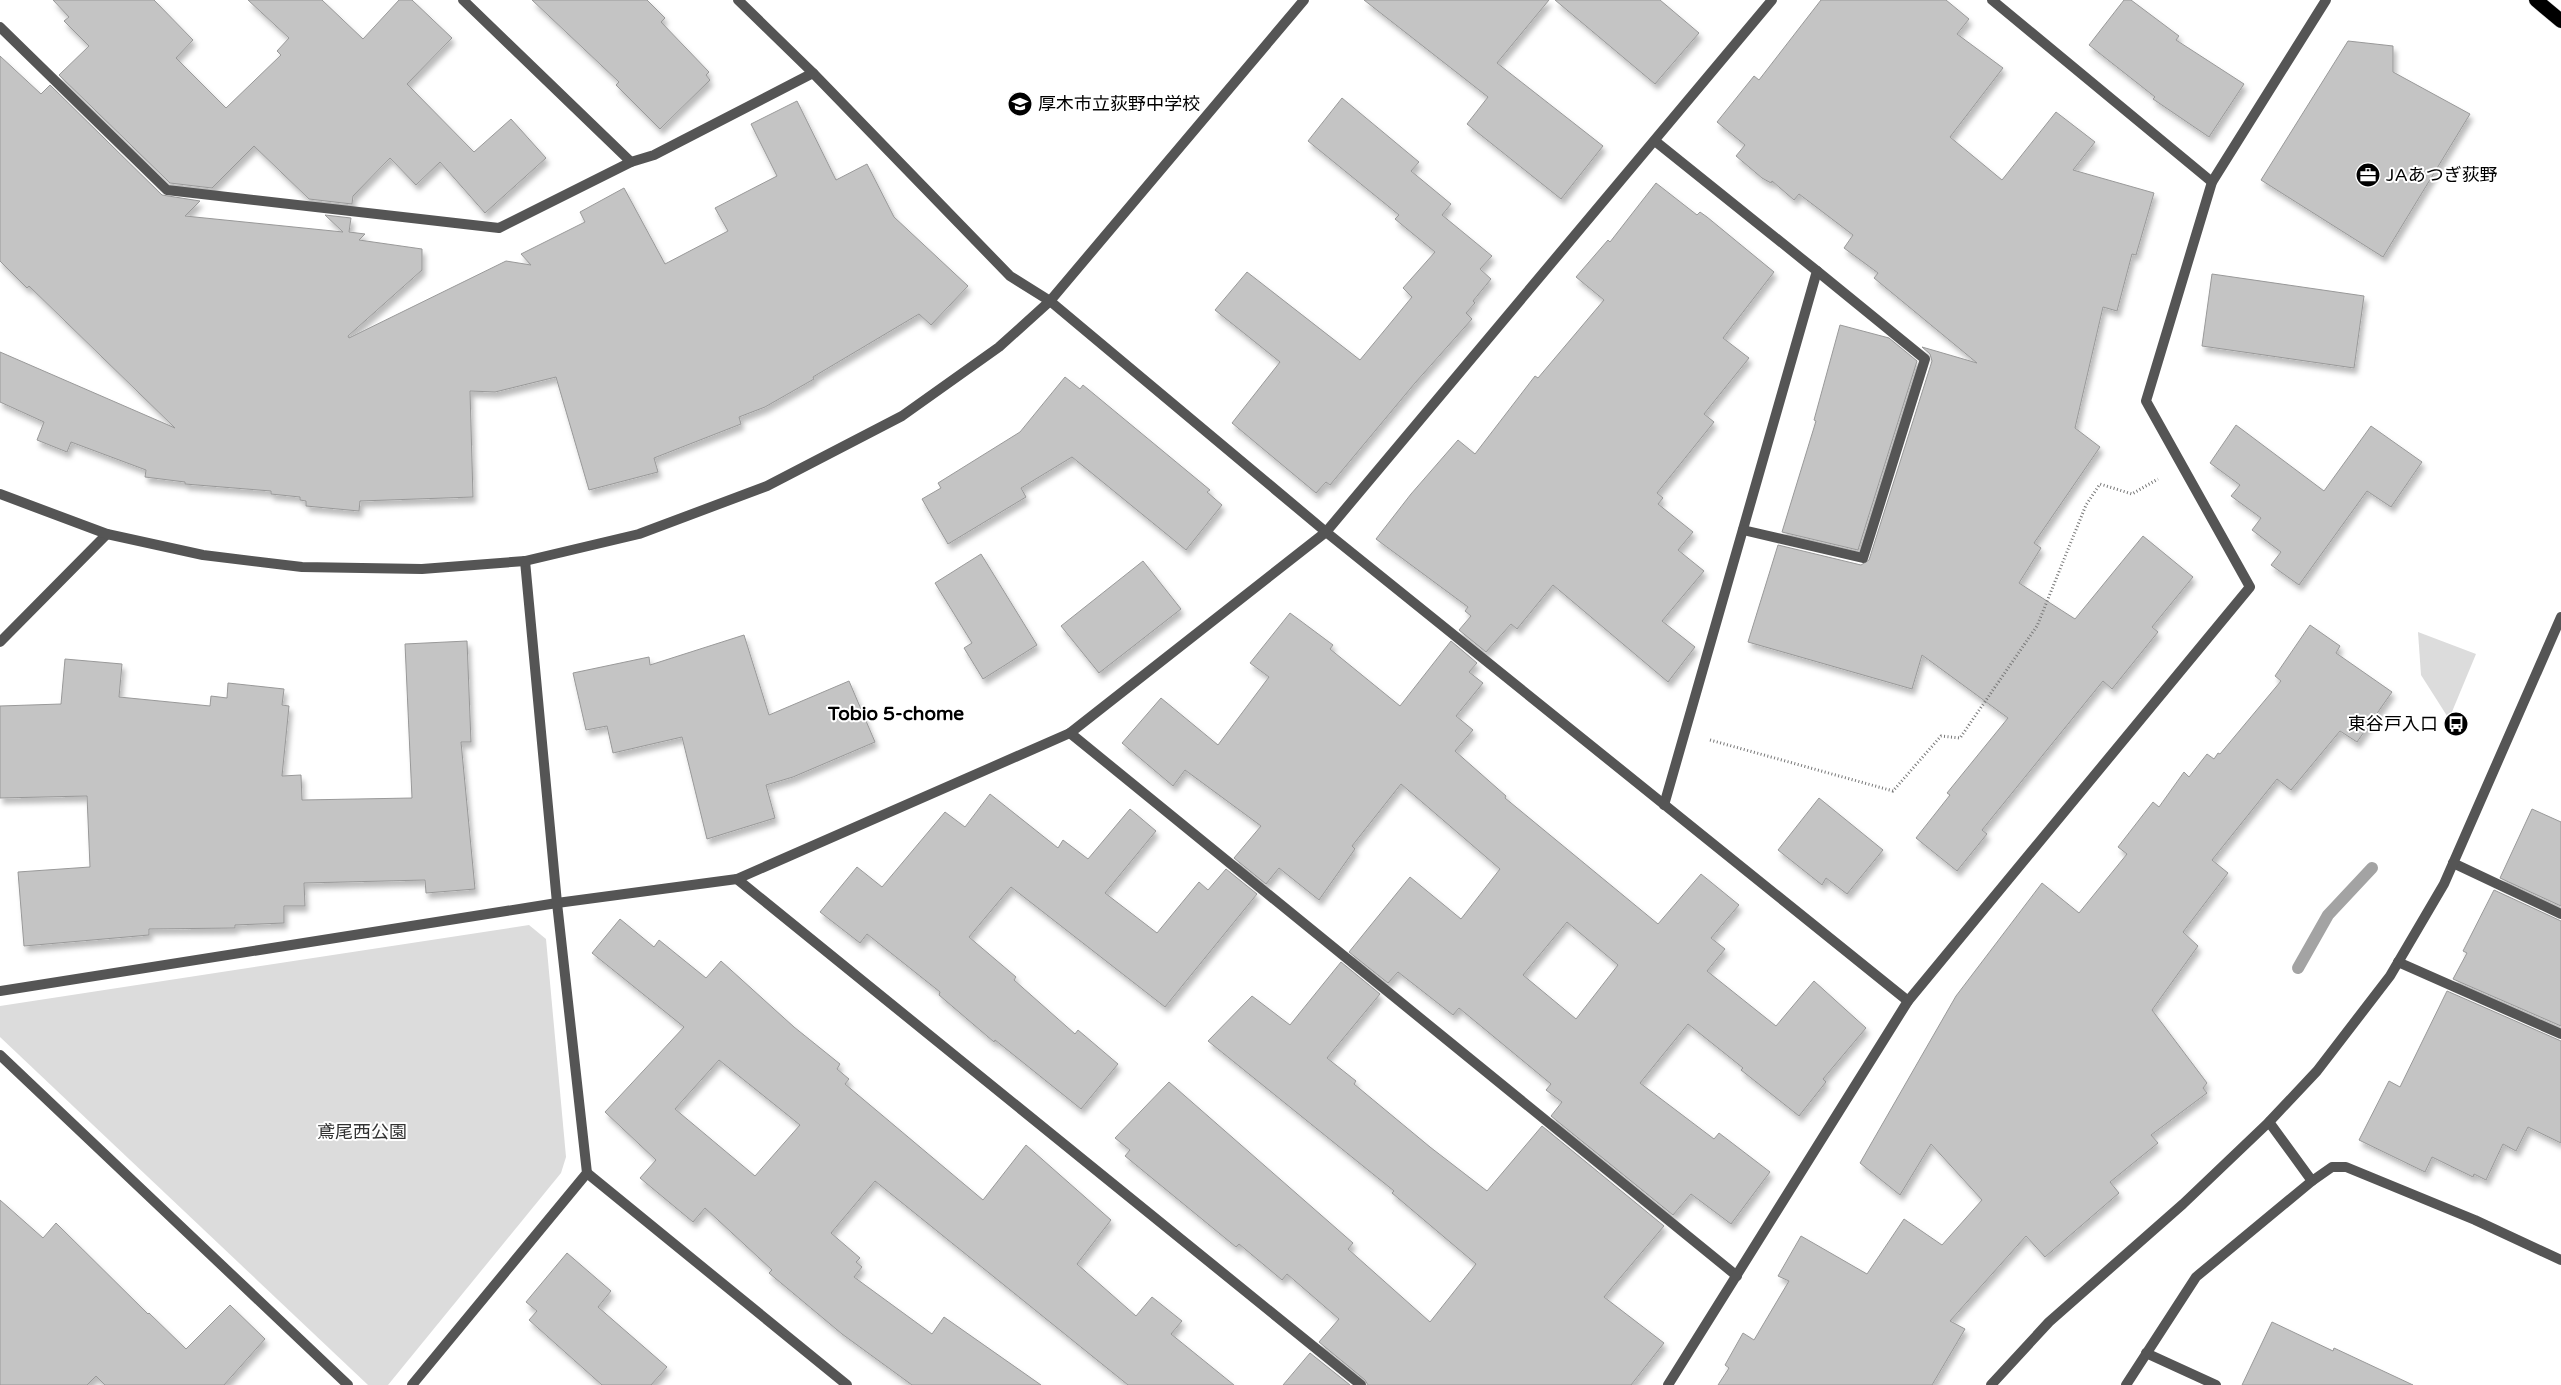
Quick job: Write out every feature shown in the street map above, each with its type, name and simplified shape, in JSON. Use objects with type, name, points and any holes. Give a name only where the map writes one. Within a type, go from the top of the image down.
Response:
[{"type":"highway","points":[[2536,0],[2561,21]]},
{"type":"street","points":[[463,0],[630,162]]},
{"type":"street","points":[[738,0],[813,73],[1010,276],[1050,301],[1326,532],[1908,1001]]},
{"type":"street","points":[[0,494],[107,534],[203,555],[302,567],[422,569],[525,561],[639,534],[768,486],[902,416],[999,348],[1050,301],[1304,0]]},
{"type":"street","points":[[0,991],[557,903],[737,879],[1070,732],[1326,532],[1772,0]]},
{"type":"street","points":[[1992,0],[2212,182]]},
{"type":"street","points":[[1668,1385],[1908,1001],[2250,586],[2146,401],[2212,182],[2326,0]]},
{"type":"street","points":[[0,28],[167,190],[500,228],[630,162],[654,155],[813,73]]},
{"type":"street","points":[[1655,141],[1925,359],[1863,558],[1743,530]]},
{"type":"street","points":[[1664,805],[1818,271]]},
{"type":"street","points":[[0,642],[107,534]]},
{"type":"street","points":[[525,561],[557,903],[587,1173],[848,1385]]},
{"type":"street","points":[[1991,1385],[2049,1322],[2184,1204],[2269,1122],[2317,1071],[2398,962],[2444,884],[2561,617]]},
{"type":"street","points":[[1070,732],[1737,1276]]},
{"type":"street","points":[[2453,863],[2561,914]]},
{"type":"street","points":[[737,879],[1361,1385]]},
{"type":"street","points":[[2398,962],[2561,1034]]},
{"type":"street","points":[[0,1055],[348,1385]]},
{"type":"street","points":[[2269,1122],[2312,1181]]},
{"type":"street","points":[[2126,1385],[2196,1277],[2312,1181],[2332,1167],[2346,1167],[2475,1220],[2561,1260]]},
{"type":"street","points":[[412,1385],[587,1173]]},
{"type":"street","points":[[2146,1353],[2216,1385]]},
{"type":"path","points":[[1685,733],[1893,791],[1941,736],[1960,738],[2037,626],[2086,505],[2100,484],[2132,494],[2182,466]]},
{"type":"green space","points":[[2418,632],[2476,654],[2449,719],[2421,675]]},
{"type":"green space","name":"鳶尾西公園","points":[[529,925],[546,939],[566,1157],[561,1173],[388,1385],[368,1385],[0,1037],[0,1006]]},
{"type":"building","points":[[53,0],[154,0],[193,40],[176,58],[226,108],[281,55],[277,51],[289,38],[248,0],[322,0],[363,39],[399,0],[412,0],[452,38],[407,84],[474,152],[511,119],[546,158],[485,213],[440,162],[416,185],[390,158],[353,196],[352,204],[309,199],[254,146],[212,188],[170,183],[59,75],[89,46],[64,21],[69,17]]},
{"type":"building","points":[[532,0],[647,0],[665,18],[661,22],[709,72],[706,75],[710,80],[660,129],[616,85],[619,82]]},
{"type":"building","points":[[1364,0],[1549,0],[1497,63],[1603,146],[1561,199],[1467,124],[1488,97]]},
{"type":"building","points":[[1555,0],[1660,0],[1699,33],[1655,84]]},
{"type":"building","points":[[1821,0],[1946,0],[1969,19],[1957,34],[2003,68],[1950,137],[2002,180],[2056,112],[2095,142],[2073,170],[2154,193],[2136,255],[2132,254],[2117,311],[2103,307],[2075,428],[2100,447],[2034,543],[2041,548],[2019,583],[2075,619],[2143,536],[2193,577],[2152,627],[2158,632],[2112,689],[2103,681],[1982,830],[1987,834],[1957,871],[1916,838],[1950,795],[1947,793],[2008,718],[1922,655],[1912,689],[1748,642],[1778,545],[1861,565],[1869,560],[1932,361],[1930,354],[1922,347],[1977,363],[1874,278],[1878,273],[1844,248],[1853,235],[1799,194],[1794,200],[1772,181],[1771,183],[1762,178],[1736,156],[1745,145],[1717,122],[1754,76],[1759,80]]},
{"type":"building","points":[[2124,0],[2131,0],[2179,36],[2176,40],[2244,84],[2209,137],[2153,99],[2155,97],[2089,45]]},
{"type":"building","points":[[2348,41],[2393,46],[2393,72],[2470,114],[2383,257],[2261,180]]},
{"type":"building","points":[[0,56],[41,94],[50,85],[162,195],[200,201],[185,216],[343,232],[325,215],[351,218],[349,232],[365,234],[359,240],[422,249],[422,270],[348,336],[349,338],[506,261],[531,265],[521,254],[585,222],[580,212],[624,188],[665,264],[728,231],[715,208],[777,176],[751,124],[797,101],[836,180],[867,164],[894,217],[968,286],[931,325],[919,314],[813,377],[814,379],[765,407],[739,417],[741,424],[654,458],[658,472],[589,490],[556,377],[495,392],[470,391],[473,497],[360,501],[359,511],[306,506],[306,501],[300,500],[300,497],[271,494],[271,491],[185,484],[185,482],[145,477],[146,470],[71,442],[67,452],[37,440],[44,422],[0,402],[0,352],[175,428],[29,286],[27,288],[0,261]]},
{"type":"building","points":[[1342,98],[1419,162],[1411,171],[1451,204],[1442,215],[1492,256],[1480,269],[1491,279],[1466,313],[1472,319],[1415,383],[1330,485],[1326,482],[1316,493],[1232,423],[1280,362],[1215,310],[1247,272],[1360,360],[1412,297],[1403,288],[1435,252],[1395,219],[1399,215],[1308,141]]},
{"type":"building","points":[[1656,183],[1697,215],[1700,212],[1707,217],[1774,272],[1723,338],[1749,358],[1704,414],[1714,422],[1657,493],[1663,498],[1658,504],[1693,532],[1678,550],[1704,571],[1662,621],[1695,647],[1668,682],[1553,585],[1517,629],[1511,624],[1486,652],[1459,630],[1471,616],[1465,611],[1468,607],[1376,539],[1411,494],[1458,440],[1475,454],[1535,376],[1538,378],[1604,300],[1576,277],[1608,240],[1610,242]]},
{"type":"building","points":[[2212,274],[2364,296],[2354,368],[2202,346]]},
{"type":"building","points":[[1840,325],[1889,338],[1917,361],[1858,550],[1782,532],[1816,421],[1814,420]]},
{"type":"building","points":[[1065,377],[1080,389],[1083,385],[1210,490],[1207,492],[1222,505],[1186,550],[1072,457],[1021,488],[1026,497],[948,544],[922,499],[941,488],[938,483],[1020,432]]},
{"type":"building","points":[[2236,425],[2324,491],[2371,426],[2422,462],[2391,507],[2367,491],[2299,585],[2271,565],[2281,552],[2252,530],[2261,518],[2231,496],[2240,485],[2210,463]]},
{"type":"building","points":[[981,554],[1037,645],[983,679],[964,648],[972,643],[935,583]]},
{"type":"building","points":[[1143,561],[1181,609],[1099,673],[1061,626]]},
{"type":"building","points":[[1290,613],[1333,645],[1330,649],[1400,706],[1451,641],[1477,663],[1469,672],[1483,683],[1456,716],[1473,730],[1455,751],[1506,796],[1505,798],[1658,924],[1701,874],[1739,905],[1711,938],[1725,949],[1707,971],[1776,1026],[1814,981],[1866,1028],[1823,1079],[1826,1082],[1799,1116],[1741,1070],[1743,1068],[1688,1024],[1640,1083],[1714,1139],[1719,1133],[1770,1172],[1731,1224],[1691,1194],[1673,1215],[1551,1116],[1562,1102],[1546,1090],[1551,1084],[1459,1008],[1453,1015],[1398,972],[1388,983],[1349,952],[1410,877],[1461,919],[1500,869],[1401,784],[1352,846],[1355,849],[1319,900],[1279,868],[1266,884],[1234,858],[1261,826],[1185,770],[1173,786],[1122,743],[1161,698],[1218,745],[1269,677],[1250,663]],"holes":[[[1567,922],[1618,965],[1576,1019],[1523,975]]]},
{"type":"building","points":[[2310,625],[2340,646],[2336,653],[2392,692],[2357,742],[2340,731],[2291,790],[2277,779],[2212,860],[2228,873],[2183,932],[2198,946],[2152,1010],[2207,1083],[2203,1088],[2207,1093],[2151,1135],[2158,1143],[2110,1182],[2119,1193],[2045,1257],[2026,1236],[1950,1321],[1965,1329],[1932,1385],[1718,1385],[1729,1368],[1725,1365],[1743,1333],[1754,1340],[1789,1281],[1778,1276],[1801,1236],[1867,1274],[1904,1219],[1942,1245],[1982,1200],[1931,1144],[1900,1195],[1860,1163],[1956,996],[2042,883],[2079,913],[2127,854],[2118,847],[2153,802],[2159,807],[2184,772],[2189,777],[2207,754],[2214,759],[2218,753],[2220,754],[2281,681],[2275,676]]},
{"type":"building","points":[[744,635],[769,715],[849,681],[875,742],[793,777],[766,785],[775,818],[707,839],[682,737],[613,753],[607,726],[586,730],[573,673],[649,657],[650,665]]},
{"type":"building","points":[[467,641],[471,742],[461,742],[475,889],[426,893],[425,880],[304,883],[305,906],[284,906],[284,923],[235,925],[235,928],[149,929],[149,935],[24,946],[18,872],[90,867],[87,796],[0,798],[0,706],[61,704],[65,659],[122,664],[119,697],[210,706],[211,696],[227,698],[228,683],[284,689],[282,705],[289,706],[282,776],[301,775],[302,800],[412,798],[405,644]]},
{"type":"building","points":[[990,794],[1058,848],[1063,840],[1088,859],[1130,809],[1156,831],[1105,893],[1157,933],[1199,882],[1208,890],[1226,869],[1257,894],[1165,1007],[1011,887],[969,937],[1016,977],[1014,980],[1075,1034],[1078,1030],[1118,1064],[1081,1109],[995,1040],[994,1042],[939,995],[940,992],[867,934],[860,943],[820,912],[857,867],[882,887],[945,812],[965,827]]},
{"type":"building","points":[[1819,798],[1883,850],[1847,894],[1826,878],[1822,885],[1778,850]]},
{"type":"building","points":[[2532,809],[2561,822],[2561,906],[2500,878]]},
{"type":"building","points":[[2494,890],[2561,921],[2561,1026],[2453,979],[2467,953],[2463,951]]},
{"type":"building","points":[[620,919],[654,947],[659,940],[706,978],[721,961],[794,1027],[840,1064],[837,1069],[849,1079],[845,1084],[983,1200],[1026,1145],[1111,1220],[1077,1264],[1136,1316],[1152,1297],[1182,1321],[1171,1334],[1234,1385],[1128,1385],[875,1181],[831,1233],[860,1258],[856,1262],[862,1267],[854,1277],[932,1334],[944,1317],[1041,1385],[912,1385],[842,1334],[769,1273],[772,1270],[705,1208],[693,1222],[640,1178],[656,1160],[605,1112],[684,1027],[592,953]],"holes":[[[719,1060],[800,1125],[755,1176],[675,1109]]]},
{"type":"building","points":[[1341,962],[1380,994],[1327,1058],[1356,1081],[1354,1084],[1430,1147],[1487,1191],[1542,1126],[1664,1226],[1604,1297],[1664,1343],[1631,1385],[1368,1385],[1365,1380],[1319,1342],[1339,1319],[1287,1274],[1282,1280],[1239,1244],[1236,1247],[1125,1156],[1130,1150],[1115,1138],[1169,1082],[1353,1243],[1348,1249],[1430,1322],[1476,1264],[1392,1193],[1394,1191],[1208,1041],[1252,996],[1290,1025]]},
{"type":"building","points":[[2447,991],[2561,1041],[2561,1143],[2528,1127],[2516,1151],[2503,1144],[2486,1180],[2474,1174],[2473,1177],[2432,1157],[2425,1172],[2359,1140],[2389,1081],[2400,1087]]},
{"type":"building","points":[[0,1200],[43,1238],[56,1223],[186,1349],[230,1305],[265,1339],[224,1385],[105,1385],[96,1376],[87,1385],[0,1385]]},
{"type":"building","points":[[567,1253],[611,1291],[598,1307],[667,1367],[651,1385],[602,1385],[529,1320],[537,1311],[526,1302]]},
{"type":"building","points":[[2272,1322],[2333,1351],[2334,1348],[2413,1385],[2242,1385]]},
{"type":"building","points":[[1310,1353],[1350,1385],[1283,1385]]},
{"type":"waterway","points":[[2298,968],[2328,915],[2372,868]]},
{"type":"place","name":"厚木市立荻野中学校","points":[[1020,104]]},
{"type":"place","name":"JAあつぎ荻野","points":[[2368,175]]},
{"type":"place","name":"東谷戸入口","points":[[2456,724]]},
{"type":"district","name":"Tobio 5-chome","points":[[896,714]]}]
